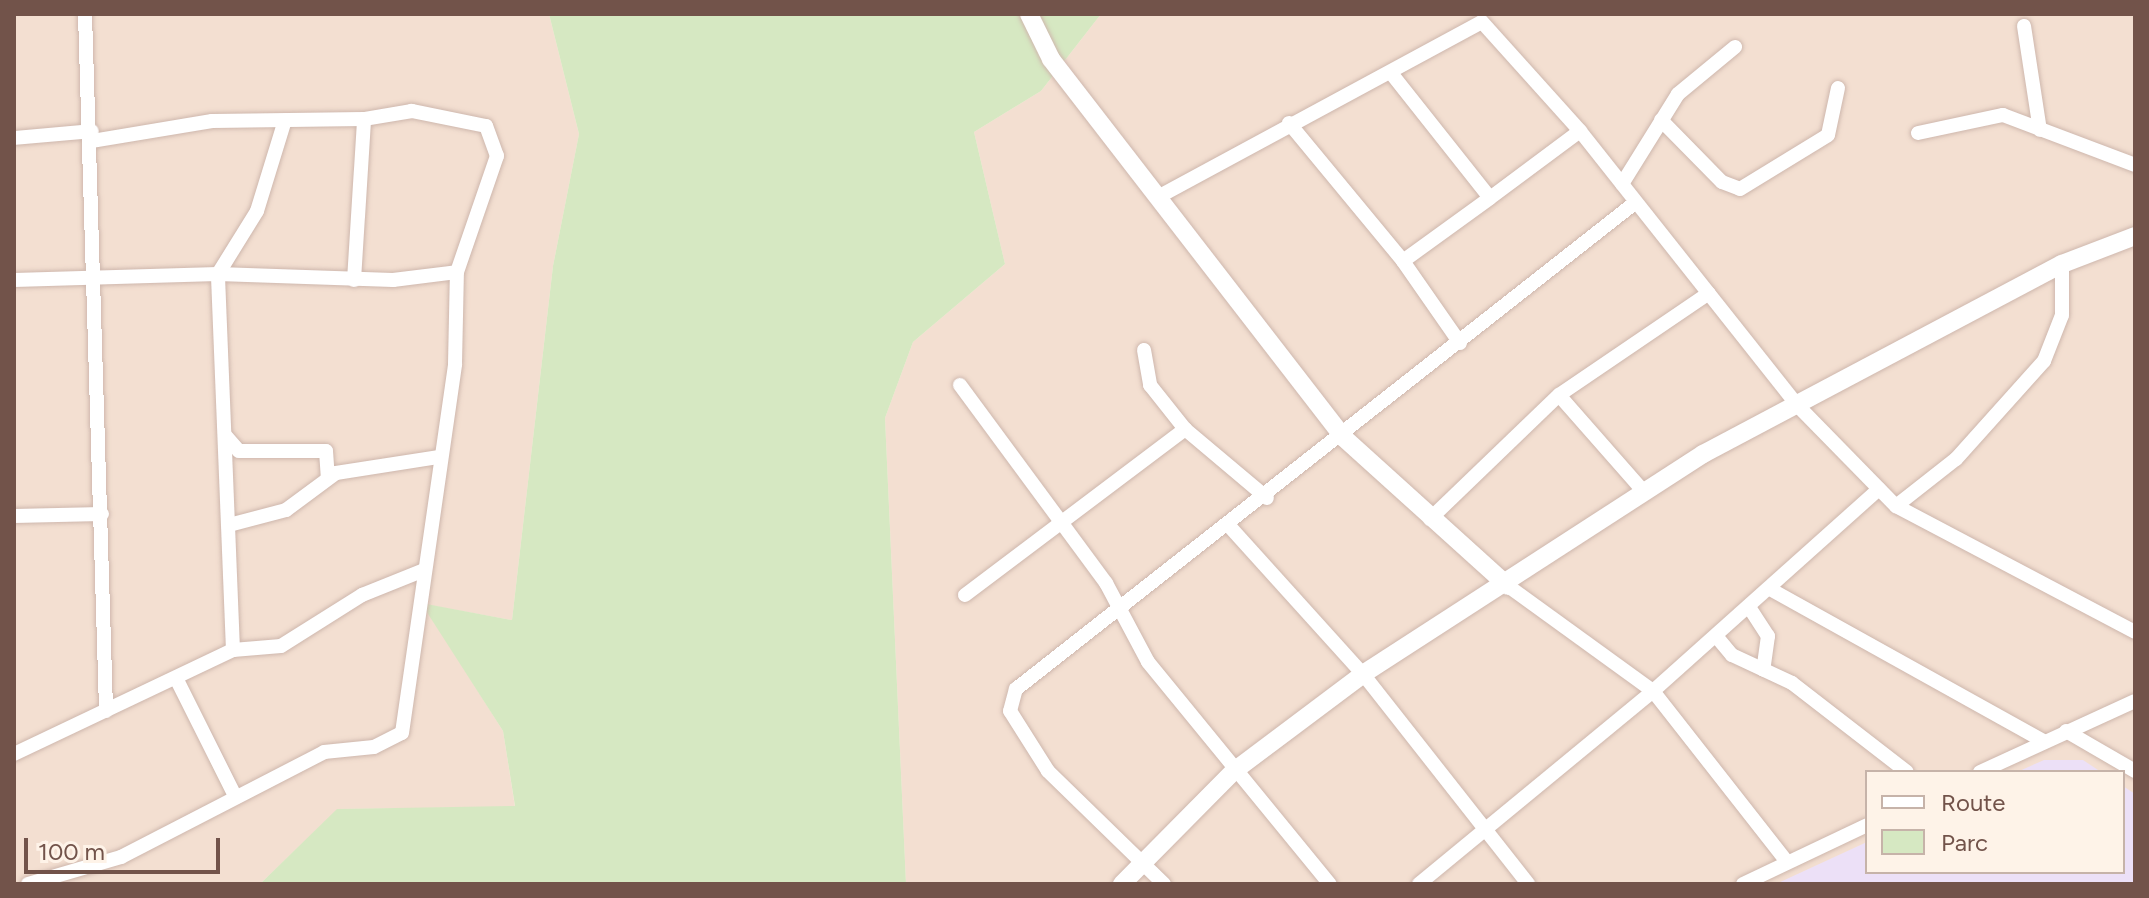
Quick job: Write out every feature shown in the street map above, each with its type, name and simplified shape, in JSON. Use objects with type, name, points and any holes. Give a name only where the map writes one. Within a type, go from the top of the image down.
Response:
[{"type":"street","points":[[85,14],[93,136],[91,276],[102,514],[106,711]]},
{"type":"street","points":[[1029,14],[1051,59],[1343,437],[1430,519],[1508,586],[1653,691],[1787,862]]},
{"type":"street","points":[[1158,197],[1289,123],[1391,73],[1488,18],[1799,407],[1896,506],[2135,632]]},
{"type":"street","points":[[2024,26],[2040,130]]},
{"type":"street","points":[[1622,184],[1678,94],[1735,47]]},
{"type":"street","points":[[1391,73],[1490,198]]},
{"type":"street","points":[[1661,120],[1722,182],[1740,189],[1828,135],[1838,88]]},
{"type":"street","points":[[14,138],[93,136],[212,121],[364,119],[438,112],[468,117],[494,137],[497,156],[457,272],[455,364],[438,457],[402,733],[374,747],[324,752],[234,794],[121,857],[28,884]]},
{"type":"street","points":[[1918,133],[2003,115],[2135,165]]},
{"type":"street","points":[[354,280],[364,119]]},
{"type":"street","points":[[233,650],[218,274],[257,211],[285,120]]},
{"type":"street","points":[[1289,123],[1403,261],[1460,343]]},
{"type":"street","points":[[1403,261],[1580,131]]},
{"type":"street","points":[[1164,884],[1056,780],[1010,711],[1016,689],[1117,605],[1267,498],[1636,202]]},
{"type":"street","points":[[1122,884],[1234,771],[1363,674],[1508,586],[1703,454],[1799,407],[2062,264],[2135,236]]},
{"type":"street","points":[[1896,506],[1997,419],[2044,361],[2062,315],[2062,264]]},
{"type":"street","points":[[14,280],[218,274],[354,280],[457,272]]},
{"type":"street","points":[[1430,519],[1559,395],[1709,293]]},
{"type":"street","points":[[1144,350],[1150,385],[1185,429],[1267,498]]},
{"type":"street","points":[[960,385],[1062,523],[1117,605],[1148,662],[1234,771],[1330,884]]},
{"type":"street","points":[[1559,395],[1645,493]]},
{"type":"street","points":[[965,595],[1185,429]]},
{"type":"street","points":[[225,435],[239,451],[326,451],[328,477]]},
{"type":"street","points":[[229,525],[286,510],[328,477],[438,457]]},
{"type":"street","points":[[1419,884],[1490,829],[1653,691],[1879,489]]},
{"type":"street","points":[[14,516],[102,514]]},
{"type":"street","points":[[1230,527],[1363,674],[1490,829],[1528,884]]},
{"type":"street","points":[[14,754],[177,680],[233,650],[281,646],[362,595],[422,571]]},
{"type":"street","points":[[1770,589],[2043,741]]},
{"type":"street","points":[[1749,607],[1768,636],[1763,670]]},
{"type":"street","points":[[1716,636],[1732,655],[1792,683],[1904,770]]},
{"type":"street","points":[[177,680],[234,794]]},
{"type":"street","points":[[1984,770],[2135,701]]},
{"type":"street","points":[[2066,731],[2135,771]]},
{"type":"street","points":[[1743,884],[1865,826]]},
{"type":"shaded area","points":[[14,14],[549,14],[579,134],[553,266],[512,620],[423,604],[503,731],[515,807],[338,809],[260,884],[14,884]]},
{"type":"shaded area","points":[[1101,14],[2135,14],[2135,884],[906,884],[885,418],[913,342],[1005,264],[974,132],[1041,91]]},
{"type":"shaded area","points":[[2044,760],[2083,760],[2098,770],[2022,770]]},
{"type":"shaded area","points":[[2125,787],[2135,794],[2135,884],[1776,884],[1865,843],[1865,874],[2125,874]]},
{"type":"green space","points":[[549,14],[1101,14],[1041,91],[974,132],[1005,264],[913,342],[885,418],[906,884],[260,884],[337,809],[515,806],[503,731],[421,603],[512,620],[553,266],[579,134]]}]
